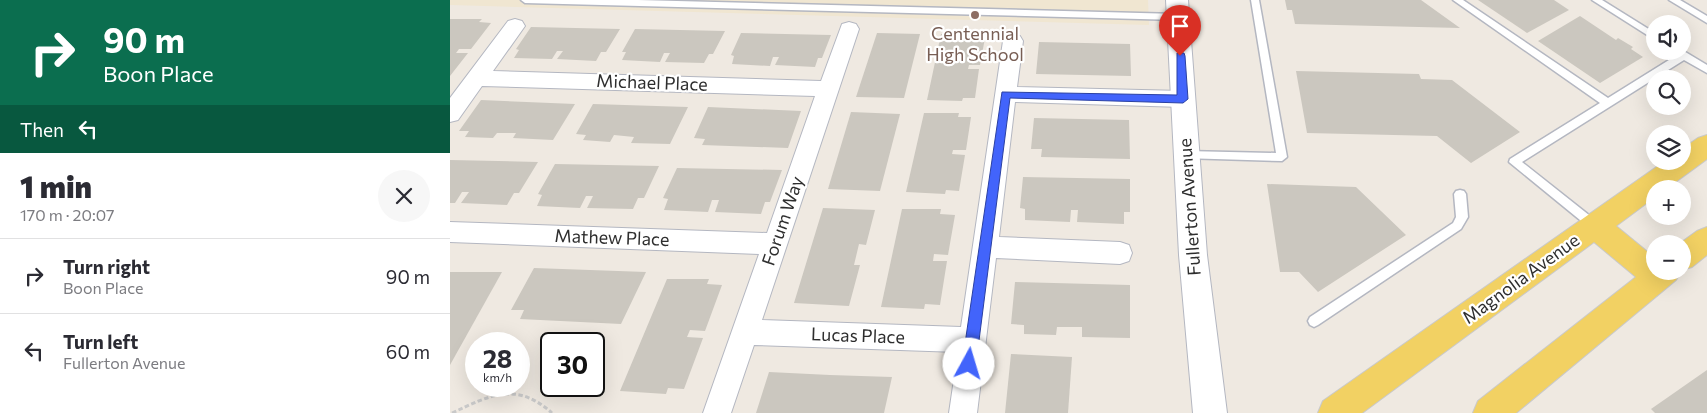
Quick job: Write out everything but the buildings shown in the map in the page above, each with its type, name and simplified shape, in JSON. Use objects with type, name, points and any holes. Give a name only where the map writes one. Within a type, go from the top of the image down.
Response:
[{"type":"main road","name":"Fullerton Avenue","points":[[1178,9],[1193,255],[1210,413]]},
{"type":"main road","name":"Magnolia Avenue","points":[[1335,413],[1707,145]]},
{"type":"main road","points":[[1595,226],[1646,256]]},
{"type":"main road","points":[[1691,252],[1707,239]]},
{"type":"main road","points":[[1490,413],[1655,280]]},
{"type":"street","points":[[450,114],[515,26]]},
{"type":"street","name":"Forum Way","points":[[717,413],[849,30]]},
{"type":"street","points":[[964,413],[972,340],[1013,41]]},
{"type":"street","name":"Michael Place","points":[[476,78],[828,89]]},
{"type":"street","points":[[1006,94],[1183,99]]},
{"type":"street","name":"Mathew Place","points":[[450,232],[775,244]]},
{"type":"street","points":[[985,247],[1120,253]]},
{"type":"street","name":"Lucas Place","points":[[744,332],[972,340]]},
{"type":"lane","points":[[524,0],[1178,9]]},
{"type":"lane","points":[[1186,155],[1282,157],[1256,0]]},
{"type":"lane","points":[[1457,0],[1608,103]]},
{"type":"lane","points":[[1596,0],[1646,31]]},
{"type":"lane","points":[[1673,0],[1707,20]]},
{"type":"lane","points":[[1595,226],[1514,162],[1608,103],[1671,60]]},
{"type":"lane","points":[[1691,60],[1707,70]]},
{"type":"lane","points":[[1314,321],[1458,226],[1462,217],[1460,194]]},
{"type":"path","points":[[452,413],[484,398],[497,394],[513,393],[527,396],[540,402],[552,413]]},
{"type":"shaded area","name":"Centennial High School","points":[[450,0],[1148,0],[1149,25],[450,5]]},
{"type":"place","name":"Centennial High School","points":[[975,15]]},
{"type":"route","points":[[969,364],[1006,94],[1183,99],[1180,56]]}]
